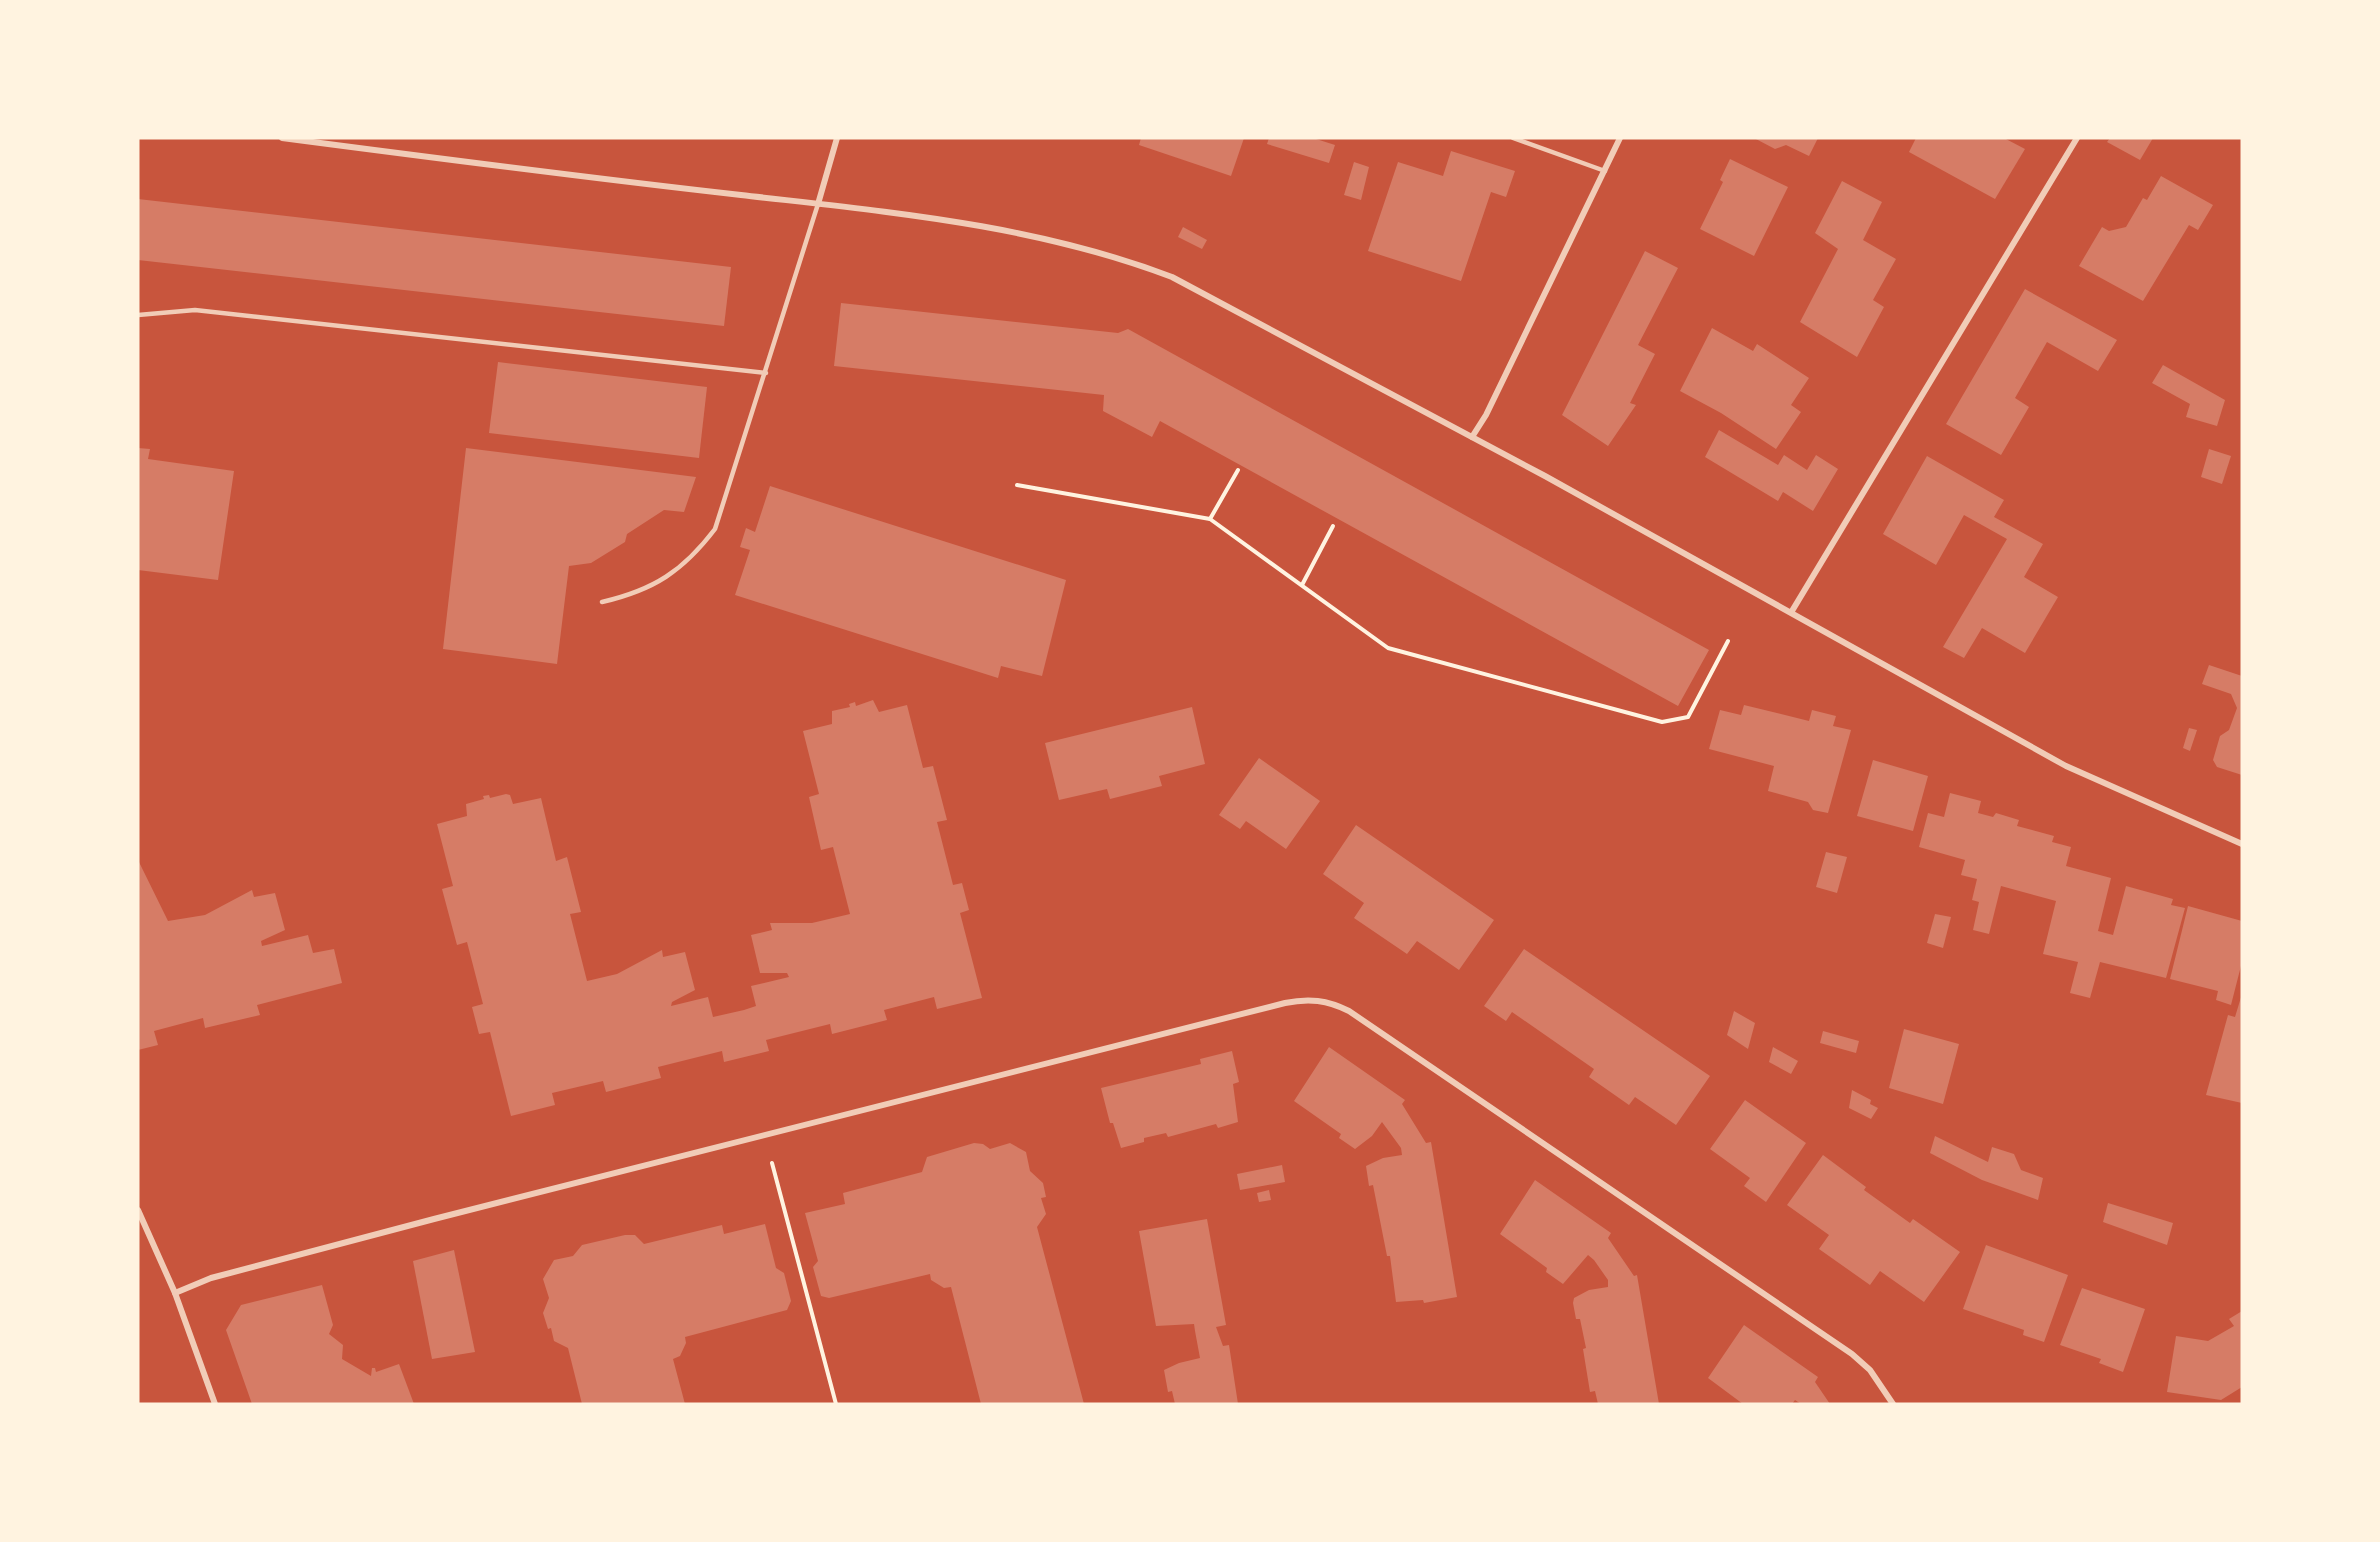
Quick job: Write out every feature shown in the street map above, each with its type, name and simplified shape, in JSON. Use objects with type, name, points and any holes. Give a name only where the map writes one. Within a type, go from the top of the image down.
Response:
[{"type":"street","points":[[282,138],[968,224],[1050,238],[1115,255],[1172,277],[1472,437],[1792,611],[2066,766],[2242,844]]},
{"type":"street","points":[[818,204],[837,138]]},
{"type":"street","points":[[1472,437],[1486,415],[1620,138]]},
{"type":"street","points":[[1792,611],[2077,138]]},
{"type":"street","points":[[175,1293],[211,1278],[434,1219],[1285,1003],[1304,999],[1323,1000],[1349,1011],[1852,1354],[1870,1370],[1893,1404]]},
{"type":"street","points":[[138,1210],[140,1223],[175,1293],[215,1404]]},
{"type":"lane","points":[[1513,138],[1605,171]]},
{"type":"lane","points":[[602,602],[627,596],[673,574],[696,554],[715,529],[818,204]]},
{"type":"lane","points":[[138,315],[195,310],[766,374]]},
{"type":"path","points":[[1210,519],[1238,470]]},
{"type":"path","points":[[1017,485],[1210,519],[1388,648],[1662,722],[1688,717],[1728,641]]},
{"type":"path","points":[[1302,585],[1333,526]]},
{"type":"path","points":[[772,1164],[836,1404]]},
{"type":"building","points":[[1141,138],[1244,138],[1231,176],[1139,145]]},
{"type":"building","points":[[1269,138],[1313,138],[1335,145],[1329,163],[1267,144]]},
{"type":"building","points":[[1754,138],[1818,138],[1809,156],[1786,145],[1775,149]]},
{"type":"building","points":[[1916,138],[2004,138],[2025,149],[1995,199],[1909,152]]},
{"type":"building","points":[[2110,138],[2153,138],[2140,160],[2107,142]]},
{"type":"building","points":[[1451,151],[1515,171],[1506,197],[1491,192],[1461,281],[1368,251],[1398,162],[1443,176]]},
{"type":"building","points":[[1730,159],[1788,187],[1754,256],[1700,229],[1723,182],[1720,180]]},
{"type":"building","points":[[1354,162],[1369,167],[1361,200],[1344,195]]},
{"type":"building","points":[[2161,176],[2213,205],[2198,230],[2189,225],[2143,301],[2079,266],[2102,227],[2109,231],[2126,227],[2143,198],[2147,200]]},
{"type":"building","points":[[1842,181],[1882,202],[1863,240],[1896,259],[1873,300],[1884,307],[1857,357],[1800,322],[1838,249],[1815,233]]},
{"type":"building","points":[[138,199],[731,267],[724,326],[138,260]]},
{"type":"building","points":[[1183,227],[1207,240],[1202,249],[1178,237]]},
{"type":"building","points":[[1645,251],[1678,268],[1638,345],[1655,354],[1630,403],[1636,405],[1608,446],[1562,415]]},
{"type":"building","points":[[2025,289],[2117,340],[2098,371],[2047,342],[2015,398],[2029,407],[2001,455],[1946,424]]},
{"type":"building","points":[[841,303],[1118,333],[1128,329],[1709,650],[1678,706],[1160,421],[1152,437],[1103,411],[1104,395],[834,366]]},
{"type":"building","points":[[1712,328],[1753,351],[1757,344],[1809,378],[1791,405],[1801,412],[1776,449],[1721,413],[1680,391]]},
{"type":"building","points":[[498,362],[707,387],[699,458],[489,433]]},
{"type":"building","points":[[2163,365],[2225,400],[2217,426],[2186,417],[2190,404],[2152,383]]},
{"type":"building","points":[[1719,430],[1778,465],[1784,455],[1807,470],[1816,455],[1838,469],[1813,511],[1783,492],[1778,501],[1705,457]]},
{"type":"building","points":[[138,448],[150,449],[148,459],[234,471],[218,580],[138,570]]},
{"type":"building","points":[[466,448],[696,477],[684,512],[664,510],[627,534],[625,542],[591,563],[569,566],[557,664],[443,649]]},
{"type":"building","points":[[2209,449],[2231,456],[2222,484],[2201,477]]},
{"type":"building","points":[[1927,456],[2004,500],[1994,517],[2043,544],[2024,577],[2058,597],[2025,653],[1982,628],[1964,658],[1943,647],[2007,539],[1964,515],[1936,565],[1883,534]]},
{"type":"building","points":[[770,486],[1066,580],[1042,676],[1001,666],[998,678],[735,595],[750,550],[740,547],[746,528],[755,532]]},
{"type":"building","points":[[2209,665],[2242,676],[2242,775],[2217,767],[2213,760],[2220,736],[2229,730],[2237,708],[2231,694],[2202,684]]},
{"type":"building","points":[[873,700],[879,712],[907,705],[923,768],[933,766],[947,820],[937,822],[953,885],[962,883],[969,910],[960,913],[982,998],[937,1009],[934,997],[884,1010],[887,1020],[832,1034],[830,1024],[766,1040],[769,1051],[724,1062],[722,1051],[658,1067],[661,1078],[606,1092],[603,1081],[552,1093],[555,1105],[511,1116],[490,1032],[479,1034],[472,1007],[483,1004],[467,942],[457,945],[442,889],[453,886],[437,824],[467,816],[466,804],[484,799],[483,796],[489,795],[490,798],[510,795],[513,804],[541,798],[556,861],[567,857],[581,912],[570,914],[587,981],[617,974],[662,950],[663,957],[685,952],[695,990],[672,1002],[671,1006],[708,997],[713,1017],[744,1010],[756,1006],[751,986],[789,977],[787,973],[760,973],[751,935],[772,930],[770,923],[812,923],[850,914],[833,847],[821,850],[809,797],[819,794],[803,731],[832,724],[832,711],[850,707],[849,704],[855,702],[856,706]]},
{"type":"building","points":[[1744,705],[1809,721],[1812,710],[1836,716],[1833,726],[1851,730],[1828,813],[1813,810],[1808,802],[1768,791],[1774,766],[1709,749],[1720,710],[1741,715]]},
{"type":"building","points":[[1192,707],[1205,764],[1159,776],[1162,786],[1110,799],[1107,789],[1059,800],[1045,743]]},
{"type":"building","points":[[2189,728],[2197,730],[2190,751],[2183,748]]},
{"type":"building","points":[[1259,758],[1320,801],[1286,849],[1246,821],[1240,829],[1219,815]]},
{"type":"building","points":[[1873,760],[1928,776],[1913,831],[1857,816]]},
{"type":"building","points":[[1950,793],[1981,801],[1978,813],[1993,817],[1996,813],[2019,820],[2017,826],[2054,836],[2052,842],[2071,847],[2066,866],[2111,878],[2098,931],[2113,935],[2126,886],[2173,899],[2171,905],[2185,908],[2166,978],[2100,962],[2090,998],[2070,993],[2078,962],[2043,954],[2056,901],[2001,886],[1989,934],[1973,930],[1979,902],[1972,900],[1977,879],[1961,875],[1965,860],[1919,847],[1928,813],[1944,817]]},
{"type":"building","points":[[1356,825],[1494,920],[1459,970],[1417,941],[1407,954],[1354,918],[1364,903],[1323,874]]},
{"type":"building","points":[[1826,852],[1847,857],[1837,893],[1816,887]]},
{"type":"building","points":[[138,860],[168,921],[205,915],[252,890],[254,897],[275,893],[285,930],[261,941],[262,946],[308,935],[313,953],[334,949],[342,983],[257,1005],[260,1015],[205,1028],[203,1018],[154,1031],[158,1045],[138,1050]]},
{"type":"building","points":[[2188,906],[2242,921],[2242,962],[2231,1005],[2216,1000],[2218,991],[2170,979]]},
{"type":"building","points":[[1935,914],[1951,917],[1943,948],[1927,943]]},
{"type":"building","points":[[1524,949],[1710,1076],[1676,1125],[1635,1097],[1629,1105],[1589,1077],[1594,1069],[1512,1012],[1506,1021],[1484,1006]]},
{"type":"building","points":[[2242,994],[2242,1103],[2206,1095],[2228,1015],[2235,1017]]},
{"type":"building","points":[[1734,1011],[1755,1023],[1748,1049],[1727,1035]]},
{"type":"building","points":[[1904,1029],[1959,1044],[1943,1104],[1889,1088]]},
{"type":"building","points":[[1823,1031],[1859,1041],[1856,1053],[1820,1043]]},
{"type":"building","points":[[1329,1047],[1405,1100],[1402,1104],[1426,1143],[1431,1142],[1457,1297],[1424,1303],[1423,1300],[1396,1302],[1390,1256],[1387,1256],[1373,1185],[1369,1186],[1366,1166],[1383,1158],[1402,1155],[1401,1148],[1382,1122],[1372,1136],[1355,1149],[1339,1138],[1341,1134],[1294,1101]]},
{"type":"building","points":[[1773,1047],[1798,1061],[1791,1074],[1769,1062]]},
{"type":"building","points":[[1232,1051],[1239,1082],[1233,1084],[1238,1122],[1218,1128],[1216,1124],[1168,1137],[1166,1133],[1144,1138],[1144,1142],[1121,1148],[1113,1123],[1110,1123],[1101,1088],[1201,1064],[1200,1059]]},
{"type":"building","points":[[1852,1090],[1871,1100],[1870,1104],[1878,1108],[1871,1119],[1849,1108]]},
{"type":"building","points":[[1745,1100],[1806,1143],[1766,1202],[1744,1186],[1750,1178],[1710,1149]]},
{"type":"building","points":[[1935,1136],[1988,1162],[1992,1147],[2014,1154],[2021,1170],[2043,1178],[2038,1200],[1982,1180],[1930,1153]]},
{"type":"building","points":[[974,1143],[983,1144],[990,1149],[1010,1143],[1026,1152],[1030,1171],[1043,1183],[1046,1197],[1041,1198],[1046,1214],[1037,1227],[1084,1404],[981,1404],[951,1287],[944,1288],[931,1280],[930,1274],[829,1298],[821,1296],[813,1267],[818,1261],[805,1213],[845,1204],[843,1193],[922,1172],[927,1157]]},
{"type":"building","points":[[1823,1155],[1866,1187],[1864,1190],[1910,1223],[1913,1219],[1960,1252],[1924,1302],[1880,1271],[1870,1285],[1819,1249],[1829,1235],[1787,1205]]},
{"type":"building","points":[[1282,1165],[1285,1182],[1240,1190],[1237,1174]]},
{"type":"building","points":[[1535,1180],[1611,1233],[1608,1238],[1634,1276],[1637,1275],[1659,1404],[1598,1404],[1595,1391],[1590,1392],[1583,1349],[1586,1348],[1580,1319],[1576,1319],[1573,1303],[1574,1298],[1589,1290],[1608,1287],[1608,1280],[1594,1260],[1588,1255],[1563,1284],[1546,1272],[1547,1268],[1500,1234]]},
{"type":"building","points":[[1269,1190],[1271,1200],[1259,1202],[1257,1193]]},
{"type":"building","points":[[2108,1203],[2173,1223],[2167,1245],[2103,1222]]},
{"type":"building","points":[[1207,1219],[1226,1325],[1216,1327],[1223,1346],[1229,1345],[1238,1404],[1175,1404],[1172,1391],[1168,1392],[1164,1370],[1179,1363],[1200,1358],[1194,1324],[1156,1326],[1139,1231]]},
{"type":"building","points":[[765,1224],[776,1268],[784,1273],[791,1301],[787,1310],[685,1337],[686,1343],[680,1356],[673,1359],[685,1404],[582,1404],[568,1348],[554,1341],[551,1328],[548,1329],[543,1313],[549,1298],[543,1279],[554,1260],[573,1256],[582,1245],[625,1235],[635,1235],[644,1244],[722,1225],[724,1234]]},
{"type":"building","points":[[1986,1245],[2068,1275],[2044,1342],[2023,1335],[2024,1330],[1963,1309]]},
{"type":"building","points":[[454,1250],[475,1352],[432,1359],[413,1261]]},
{"type":"building","points":[[322,1285],[333,1325],[329,1334],[343,1345],[342,1359],[371,1376],[372,1368],[375,1368],[376,1372],[399,1364],[414,1404],[252,1404],[226,1330],[241,1305]]},
{"type":"building","points":[[2082,1288],[2145,1309],[2123,1372],[2099,1363],[2101,1359],[2060,1345]]},
{"type":"building","points":[[2242,1311],[2242,1387],[2221,1400],[2167,1392],[2176,1336],[2208,1341],[2234,1326],[2229,1319]]},
{"type":"building","points":[[1744,1325],[1818,1377],[1815,1382],[1830,1404],[1801,1404],[1795,1400],[1792,1404],[1743,1404],[1708,1378]]}]
